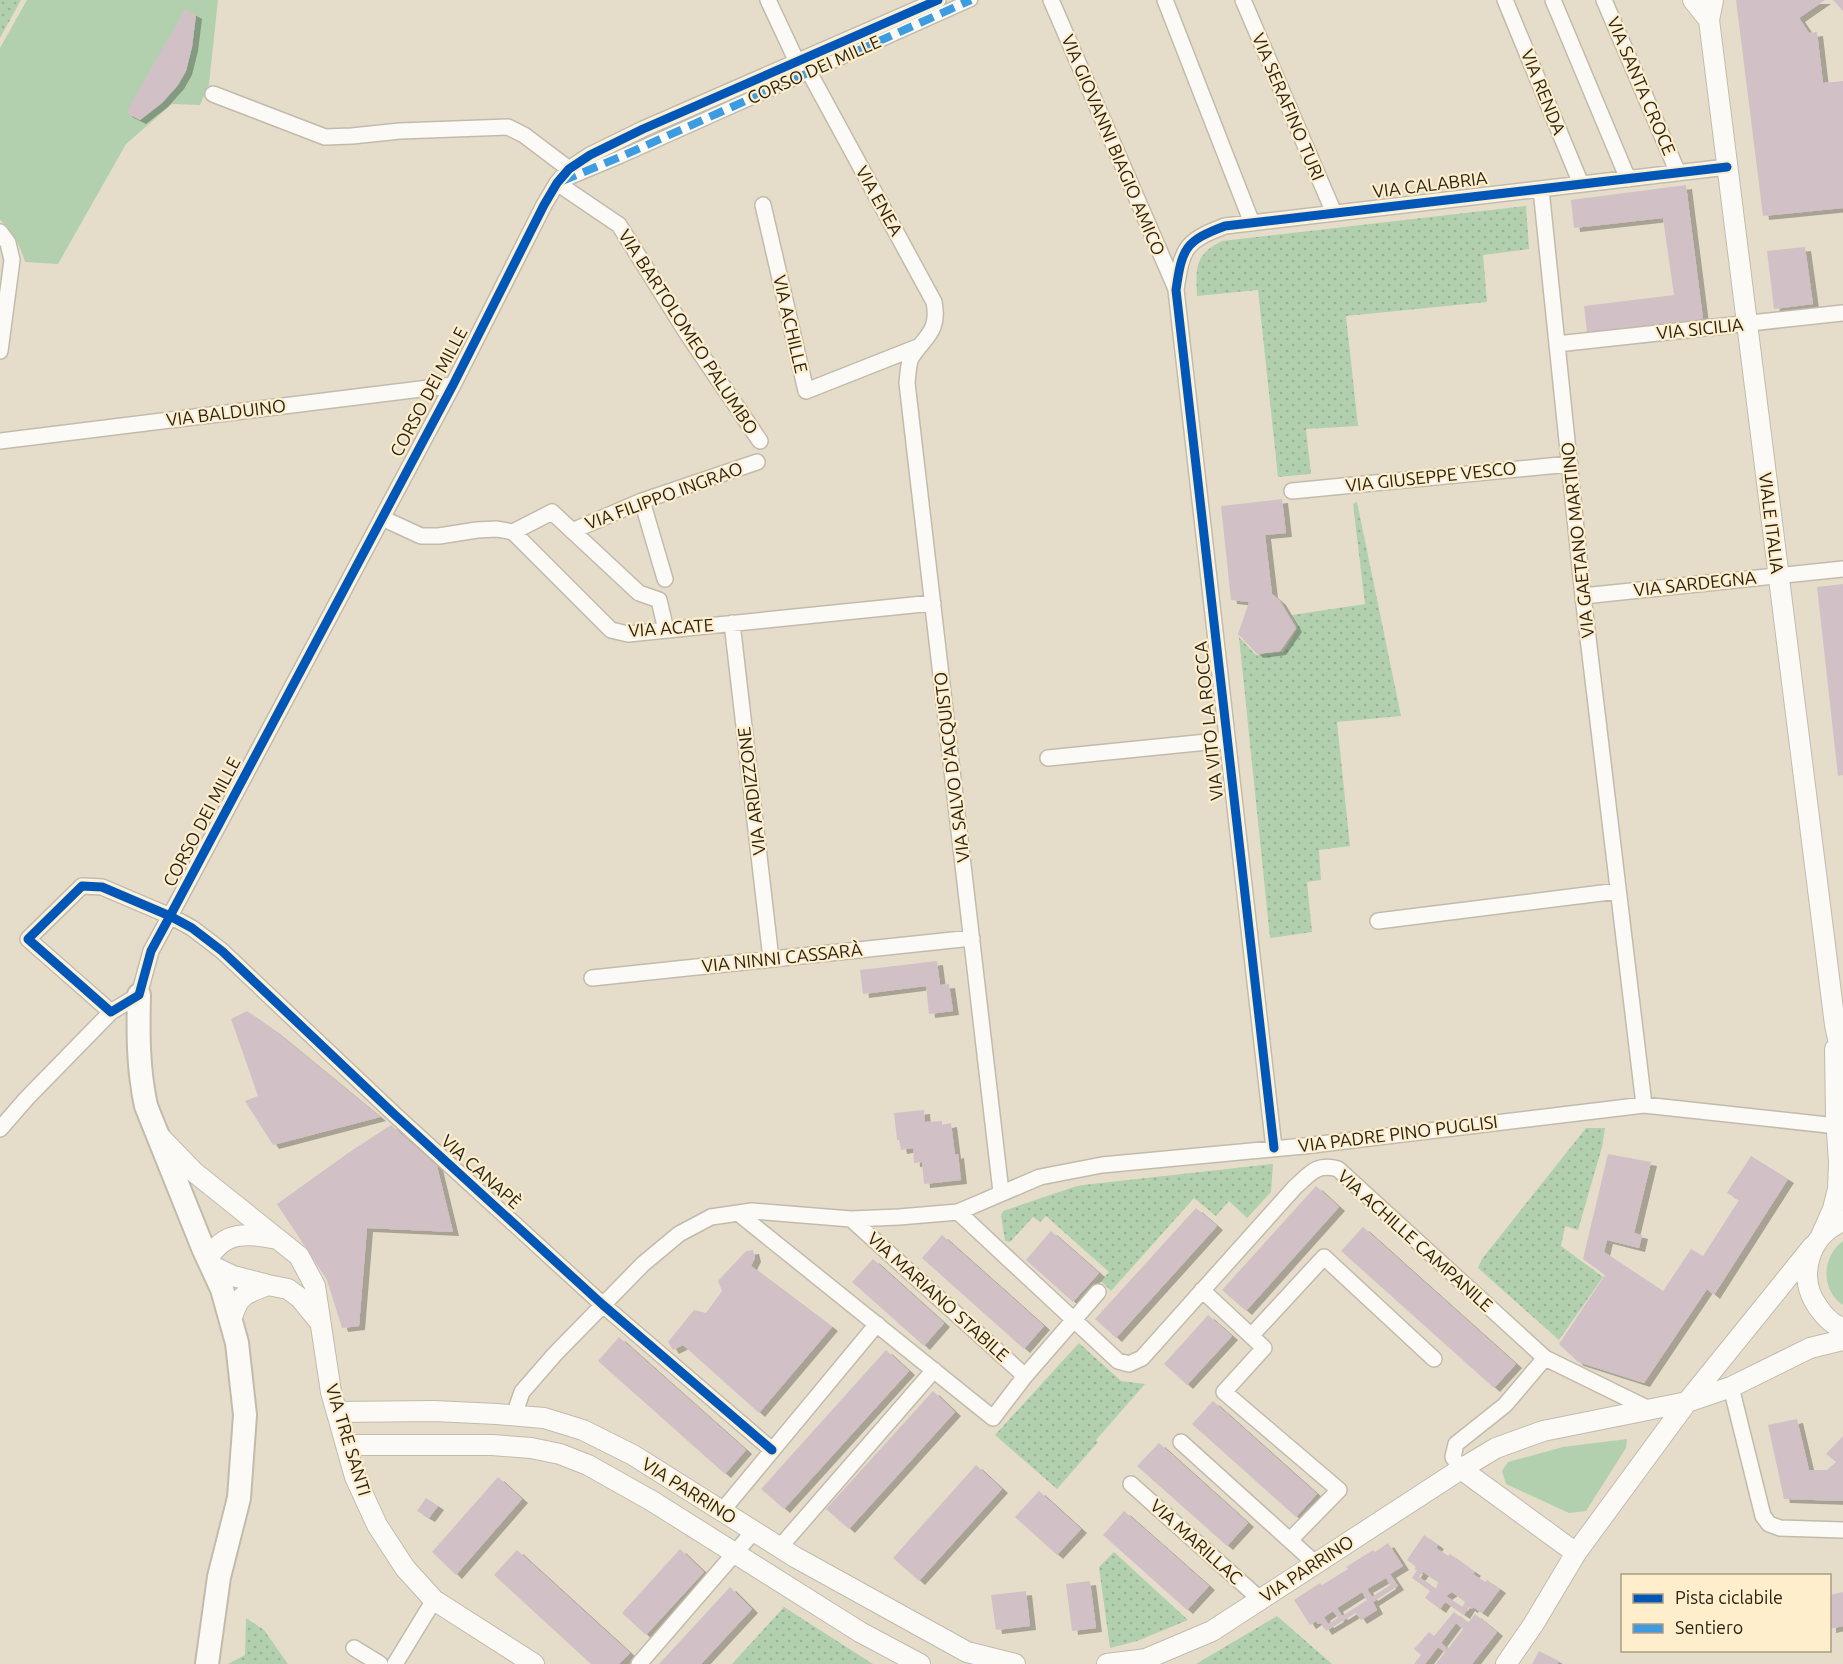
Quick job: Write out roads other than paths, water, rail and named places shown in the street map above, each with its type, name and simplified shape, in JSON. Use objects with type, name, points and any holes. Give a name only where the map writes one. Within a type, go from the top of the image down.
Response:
[{"type":"main road","points":[[139,995],[138,1042],[141,1082],[146,1106],[222,1289],[237,1343],[245,1415],[239,1498],[219,1577],[207,1664]]},
{"type":"street","name":"VIA ENEA","points":[[768,0],[934,302],[936,313],[931,332],[922,345]]},
{"type":"street","name":"CORSO DEI MILLE","points":[[557,183],[620,157],[802,64],[907,6],[938,0]]},
{"type":"street","name":"CORSO DEI MILLE","points":[[139,995],[151,951],[453,385],[557,183],[569,170],[590,155],[643,129],[802,64],[971,0]]},
{"type":"street","name":"VIA GIOVANNI BIAGIO AMICO","points":[[1051,0],[1176,290]]},
{"type":"street","points":[[1166,0],[1251,223]]},
{"type":"street","name":"VIA SERAFINO TURI","points":[[1243,0],[1334,213]]},
{"type":"street","name":"VIA RENDA","points":[[1505,0],[1581,184]]},
{"type":"street","points":[[1553,0],[1628,179]]},
{"type":"street","name":"VIA SANTA CROCE","points":[[1604,0],[1678,173]]},
{"type":"street","points":[[1693,0],[1709,20]]},
{"type":"street","name":"VIALE ITALIA","points":[[1713,0],[1709,20],[1835,1025],[1843,1062]]},
{"type":"street","points":[[213,94],[325,137],[400,131],[508,128],[524,135],[569,170]]},
{"type":"street","name":"VIA CALABRIA","points":[[1176,290],[1180,263],[1188,246],[1201,235],[1226,226],[1727,167]]},
{"type":"street","name":"VIA BARTOLOMEO PALUMBO","points":[[557,183],[619,225],[688,335],[759,441]]},
{"type":"street","name":"VIA GAETANO MARTINO","points":[[1541,189],[1583,596],[1644,1105]]},
{"type":"street","name":"VIA ACHILLE","points":[[763,205],[806,391],[922,345]]},
{"type":"street","points":[[0,232],[8,243],[12,260],[0,351]]},
{"type":"street","name":"VIA VITO LA ROCCA","points":[[1176,290],[1274,1148]]},
{"type":"street","name":"VIA SICILIA","points":[[1557,344],[1843,313]]},
{"type":"street","name":"VIA SALVO D'ACQUISTO","points":[[922,345],[910,360],[907,382],[1001,1192]]},
{"type":"street","name":"VIA BALDUINO","points":[[0,441],[453,385]]},
{"type":"street","name":"VIA FILIPPO INGRAO","points":[[572,531],[642,501],[756,462]]},
{"type":"street","name":"VIA GIUSEPPE VESCO","points":[[1292,491],[1569,464]]},
{"type":"street","points":[[642,501],[665,579]]},
{"type":"street","points":[[382,518],[421,536],[439,536],[477,530],[497,529],[513,532],[552,512],[639,593],[659,600],[666,630]]},
{"type":"street","name":"VIA ACATE","points":[[513,532],[611,630],[628,634],[933,603]]},
{"type":"street","name":"VIA SARDEGNA","points":[[1583,596],[1843,568]]},
{"type":"street","name":"VIA ARDIZZONE","points":[[732,623],[771,959]]},
{"type":"street","points":[[1048,758],[1227,740]]},
{"type":"street","name":"VIA CANAPÈ","points":[[111,1012],[28,939],[82,886],[102,887],[170,916],[192,928],[222,951],[394,1114],[603,1305],[772,1450]]},
{"type":"street","points":[[1378,921],[1618,891]]},
{"type":"street","name":"VIA NINNI CASSARÀ","points":[[592,978],[972,938]]},
{"type":"street","points":[[0,1129],[111,1012],[139,995]]},
{"type":"street","name":"VIALE ITALIA","points":[[1817,1241],[1833,1209],[1838,1189],[1835,1025]]},
{"type":"street","name":"VIA PADRE PINO PUGLISI","points":[[513,1415],[522,1392],[555,1354],[643,1264],[679,1234],[711,1217],[752,1211],[851,1219],[958,1212],[1040,1177],[1102,1165],[1274,1148],[1644,1105],[1837,1126]]},
{"type":"street","name":"VIA TRE SANTI","points":[[160,1137],[194,1172],[299,1256],[315,1286],[331,1392],[356,1477],[377,1525],[405,1568],[434,1600],[534,1664]]},
{"type":"street","name":"VIA ACHILLE CAMPANILE","points":[[1075,1321],[1118,1361],[1129,1364],[1142,1358],[1295,1187],[1314,1170],[1326,1166],[1338,1169],[1545,1358],[1649,1409]]},
{"type":"street","points":[[958,1212],[1075,1321]]},
{"type":"street","points":[[738,1213],[993,1418],[1025,1376],[1098,1292]]},
{"type":"street","name":"VIA MARIANO STABILE","points":[[851,1219],[1025,1376]]},
{"type":"street","points":[[1506,1664],[1533,1625],[1576,1553],[1687,1402],[1817,1241],[1835,1224],[1843,1221]]},
{"type":"street","points":[[280,1240],[260,1235],[237,1235],[223,1240],[213,1249],[210,1263],[233,1276],[288,1289],[300,1298],[319,1320]]},
{"type":"street","points":[[1817,1241],[1807,1264],[1807,1282],[1812,1300],[1823,1315],[1843,1328]]},
{"type":"street","points":[[1251,1336],[1324,1257],[1434,1359]]},
{"type":"street","points":[[231,1321],[236,1303],[248,1292],[268,1285]]},
{"type":"street","points":[[1202,1290],[1264,1348],[1224,1392],[1339,1490],[1290,1540]]},
{"type":"street","points":[[722,1511],[877,1324]]},
{"type":"street","name":"VIA PARRINO","points":[[1107,1664],[1141,1661],[1212,1631],[1496,1448],[1543,1431],[1687,1402],[1731,1388],[1810,1348],[1843,1340]]},
{"type":"street","points":[[1545,1358],[1505,1405],[1456,1444],[1453,1457],[1461,1469],[1576,1553]]},
{"type":"street","points":[[780,1547],[934,1370]]},
{"type":"street","points":[[1731,1388],[1763,1516],[1769,1524],[1780,1528],[1843,1530]]},
{"type":"street","name":"VIA PARRINO","points":[[337,1412],[434,1411],[513,1415],[544,1418],[583,1430],[633,1455],[780,1547],[967,1653],[1015,1664]]},
{"type":"street","points":[[1181,1442],[1316,1564]]},
{"type":"street","name":"VIA PARRINO","points":[[346,1445],[492,1445],[531,1448],[560,1454],[588,1465],[652,1501],[861,1632],[920,1664]]},
{"type":"street","name":"VIA MARILLAC","points":[[1131,1484],[1261,1600]]},
{"type":"street","points":[[639,1664],[754,1531]]},
{"type":"street","points":[[395,1664],[434,1600]]},
{"type":"street","points":[[354,1648],[380,1664]]}]
